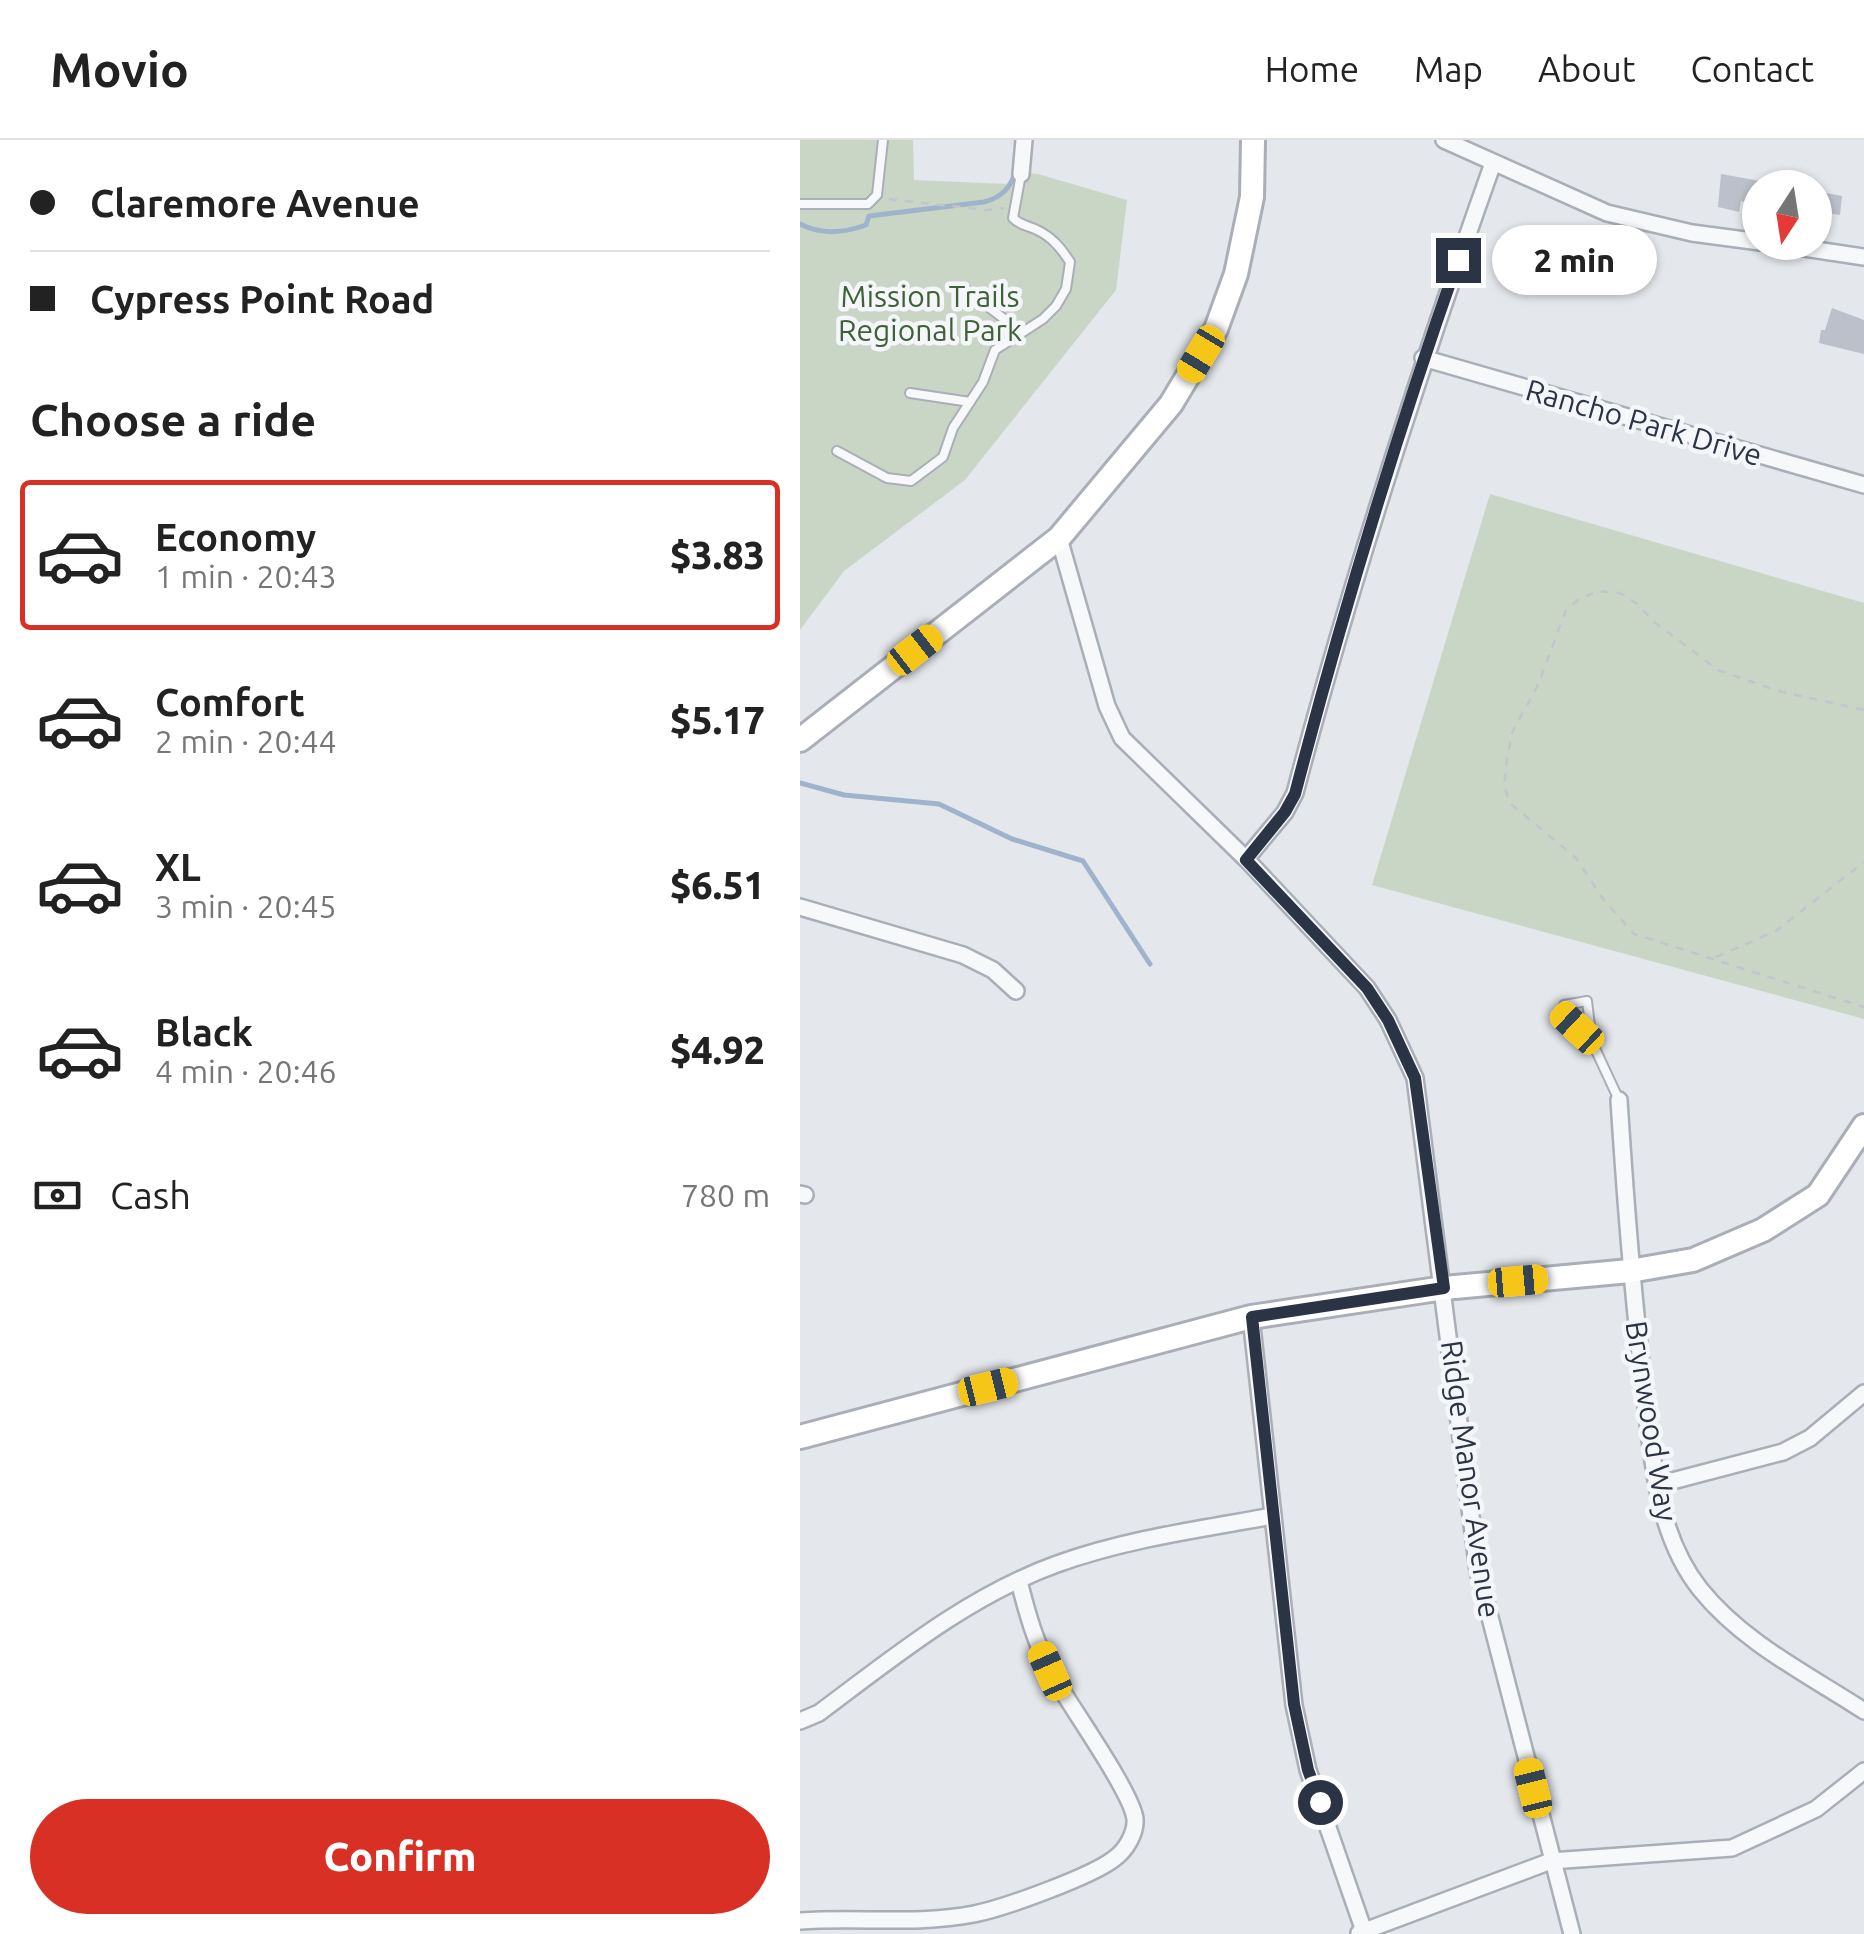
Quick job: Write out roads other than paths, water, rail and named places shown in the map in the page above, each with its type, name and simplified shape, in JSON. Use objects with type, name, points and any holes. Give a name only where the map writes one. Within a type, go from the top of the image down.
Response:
[{"type":"street","points":[[1021,174],[1024,140]]},
{"type":"street","points":[[800,740],[1059,538],[1171,404],[1216,329],[1236,274],[1252,198],[1253,140]]},
{"type":"street","points":[[1444,140],[1607,213],[1692,233],[1742,239]]},
{"type":"street","points":[[1246,860],[1295,794],[1332,655],[1423,358],[1493,163]]},
{"type":"street","points":[[1832,252],[1864,257]]},
{"type":"street","name":"Rancho Park Drive","points":[[1423,358],[1864,485]]},
{"type":"street","name":"Ridge Manor Avenue","points":[[1059,538],[1107,706],[1122,738],[1246,860],[1367,988],[1388,1020],[1415,1078],[1478,1572],[1572,1934]]},
{"type":"street","points":[[800,907],[963,955],[993,970],[1016,991]]},
{"type":"street","name":"Brynwood Way","points":[[1619,1100],[1630,1271],[1657,1485],[1670,1535],[1699,1588],[1724,1614],[1758,1642],[1864,1711]]},
{"type":"street","points":[[800,1437],[1252,1317],[1444,1288],[1630,1271],[1692,1260],[1763,1230],[1818,1195],[1864,1126]]},
{"type":"street","points":[[1252,1317],[1294,1704],[1308,1770],[1362,1933],[1552,1861],[1732,1848],[1816,1809],[1864,1772]]},
{"type":"street","points":[[1657,1485],[1783,1452],[1810,1438],[1864,1393]]},
{"type":"street","points":[[800,1721],[819,1713],[938,1624],[1018,1581],[1058,1564],[1149,1539],[1273,1516]]},
{"type":"street","points":[[800,1921],[854,1917],[910,1920],[975,1914],[1036,1895],[1114,1860],[1130,1842],[1135,1818],[1119,1783],[1050,1671],[1018,1581]]},
{"type":"lane","points":[[800,204],[868,204],[876,195],[882,140]]},
{"type":"lane","points":[[837,451],[887,478],[911,480],[943,457],[954,428],[983,382],[995,350],[1056,306],[1066,289],[1070,262],[1058,243],[1019,224],[1012,214],[1021,174]]},
{"type":"lane","points":[[965,289],[1020,332]]},
{"type":"lane","points":[[910,393],[970,402]]},
{"type":"lane","points":[[1592,1042],[1562,1014],[1564,1005],[1587,1001],[1592,1042],[1619,1100]]},
{"type":"waterway","points":[[800,224],[816,230],[841,231],[866,225],[869,216],[984,202],[1004,192],[1015,172]]},
{"type":"waterway","points":[[800,783],[844,795],[939,804],[1012,839],[1083,861],[1150,964]]},
{"type":"park label","name":"Mission Trails Regional Park","points":[[930,313]]}]
